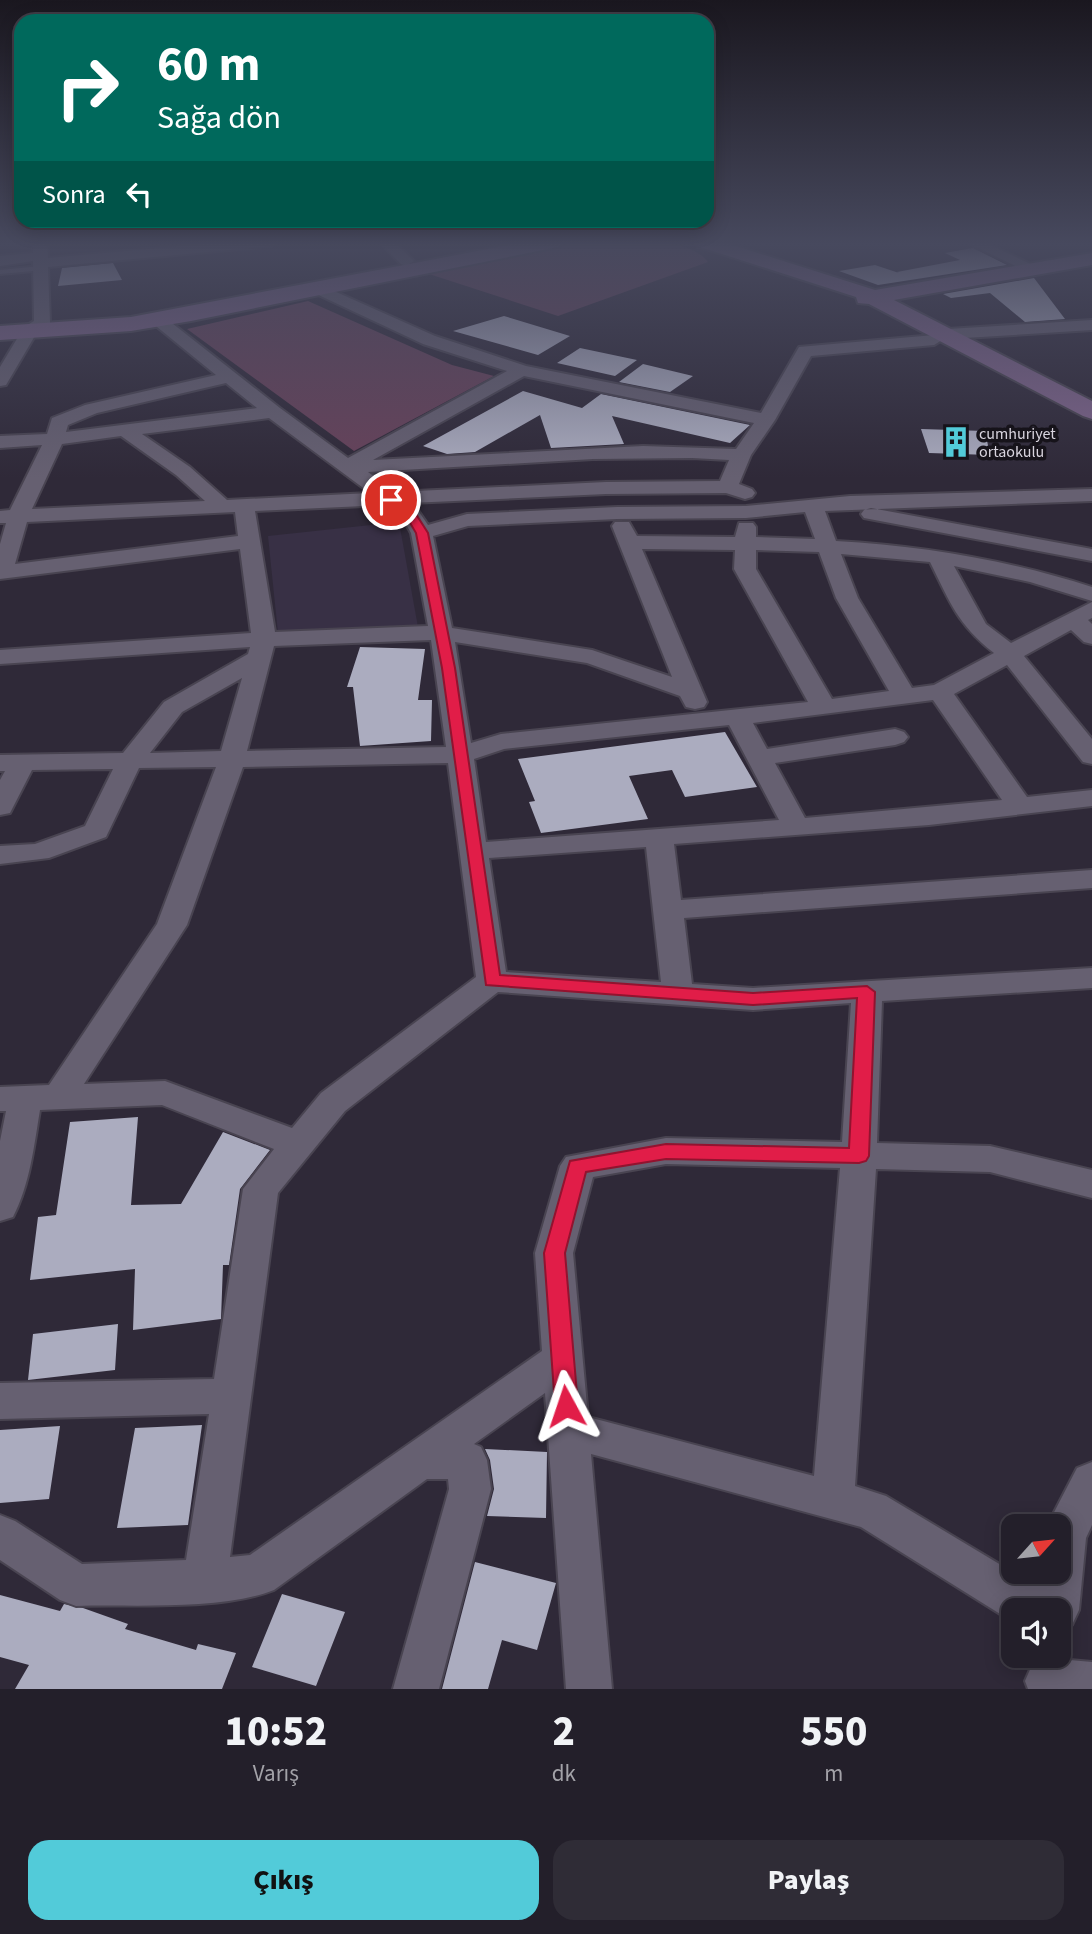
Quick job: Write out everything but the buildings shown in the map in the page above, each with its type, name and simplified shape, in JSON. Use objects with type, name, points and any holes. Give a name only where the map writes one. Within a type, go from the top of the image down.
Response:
[{"type":"main road","points":[[0,333],[91,321]]},
{"type":"main road","points":[[0,326],[36,327],[143,321]]},
{"type":"main road","points":[[912,321],[1092,411]]},
{"type":"main road","points":[[948,339],[1092,423]]},
{"type":"street","points":[[1,378],[36,327],[36,321]]},
{"type":"street","points":[[158,321],[273,412],[410,513],[422,533],[442,633],[492,981]]},
{"type":"street","points":[[387,321],[429,340],[522,370],[766,420]]},
{"type":"street","points":[[824,707],[745,569],[746,544],[739,497],[741,455],[766,420],[805,351],[1092,325]]},
{"type":"street","points":[[346,467],[522,370]]},
{"type":"street","points":[[229,377],[92,408],[59,422],[55,439],[9,517],[3,566],[249,541]]},
{"type":"street","points":[[0,442],[55,439],[273,412]]},
{"type":"street","points":[[59,1096],[172,925],[232,760],[261,649],[249,541],[233,505],[122,429]]},
{"type":"street","points":[[346,467],[681,450],[741,455]]},
{"type":"street","points":[[9,517],[606,488],[812,504],[1092,555]]},
{"type":"street","points":[[606,488],[702,721]]},
{"type":"street","points":[[812,504],[1092,495]]},
{"type":"street","points":[[422,533],[467,520],[617,513],[739,497]]},
{"type":"street","points":[[812,504],[847,598],[905,697]]},
{"type":"street","points":[[629,542],[828,546],[939,558],[1048,578],[1092,594]]},
{"type":"street","points":[[939,558],[978,629],[1010,654],[1092,756]]},
{"type":"street","points":[[0,807],[11,763],[460,755],[501,742],[940,692],[1083,614],[1092,637]]},
{"type":"street","points":[[0,657],[261,649],[442,633],[592,657],[690,691]]},
{"type":"street","points":[[0,855],[39,852],[96,831],[129,762],[173,707],[261,649]]},
{"type":"street","points":[[940,692],[1020,807]]},
{"type":"street","points":[[737,716],[796,827]]},
{"type":"street","points":[[759,758],[895,737]]},
{"type":"street","points":[[474,851],[929,817],[1092,798]]},
{"type":"street","points":[[659,837],[677,993]]},
{"type":"street","points":[[668,910],[1092,879]]},
{"type":"street","points":[[205,1581],[261,1189],[333,1102],[492,981],[753,999],[1092,978]]},
{"type":"street","points":[[833,1500],[859,1156],[867,992]]},
{"type":"street","points":[[0,1207],[13,1166],[13,1098],[165,1093],[298,1144]]},
{"type":"street","points":[[589,1689],[554,1253],[578,1166],[666,1152],[990,1159],[1092,1184]]},
{"type":"street","points":[[0,1535],[76,1585],[205,1581],[258,1575],[562,1359]]},
{"type":"street","points":[[0,1401],[231,1396]]},
{"type":"street","points":[[568,1430],[871,1510],[1014,1598]]},
{"type":"street","points":[[416,1689],[470,1489],[466,1460],[420,1460]]},
{"type":"street","points":[[1057,1598],[1064,1536],[1092,1482]]},
{"type":"shaded area","points":[[222,321],[353,321],[452,365],[494,376],[354,451],[187,329]]},
{"type":"shaded area","points":[[399,522],[418,627],[278,633],[268,536]]},
{"type":"place","name":"cumhuriyet ortaokulu","points":[[956,442]]},
{"type":"route","points":[[391,500],[410,513],[422,533],[449,668],[492,981],[753,999],[867,992],[859,1156],[666,1152],[578,1166],[554,1253],[566,1406]]}]
